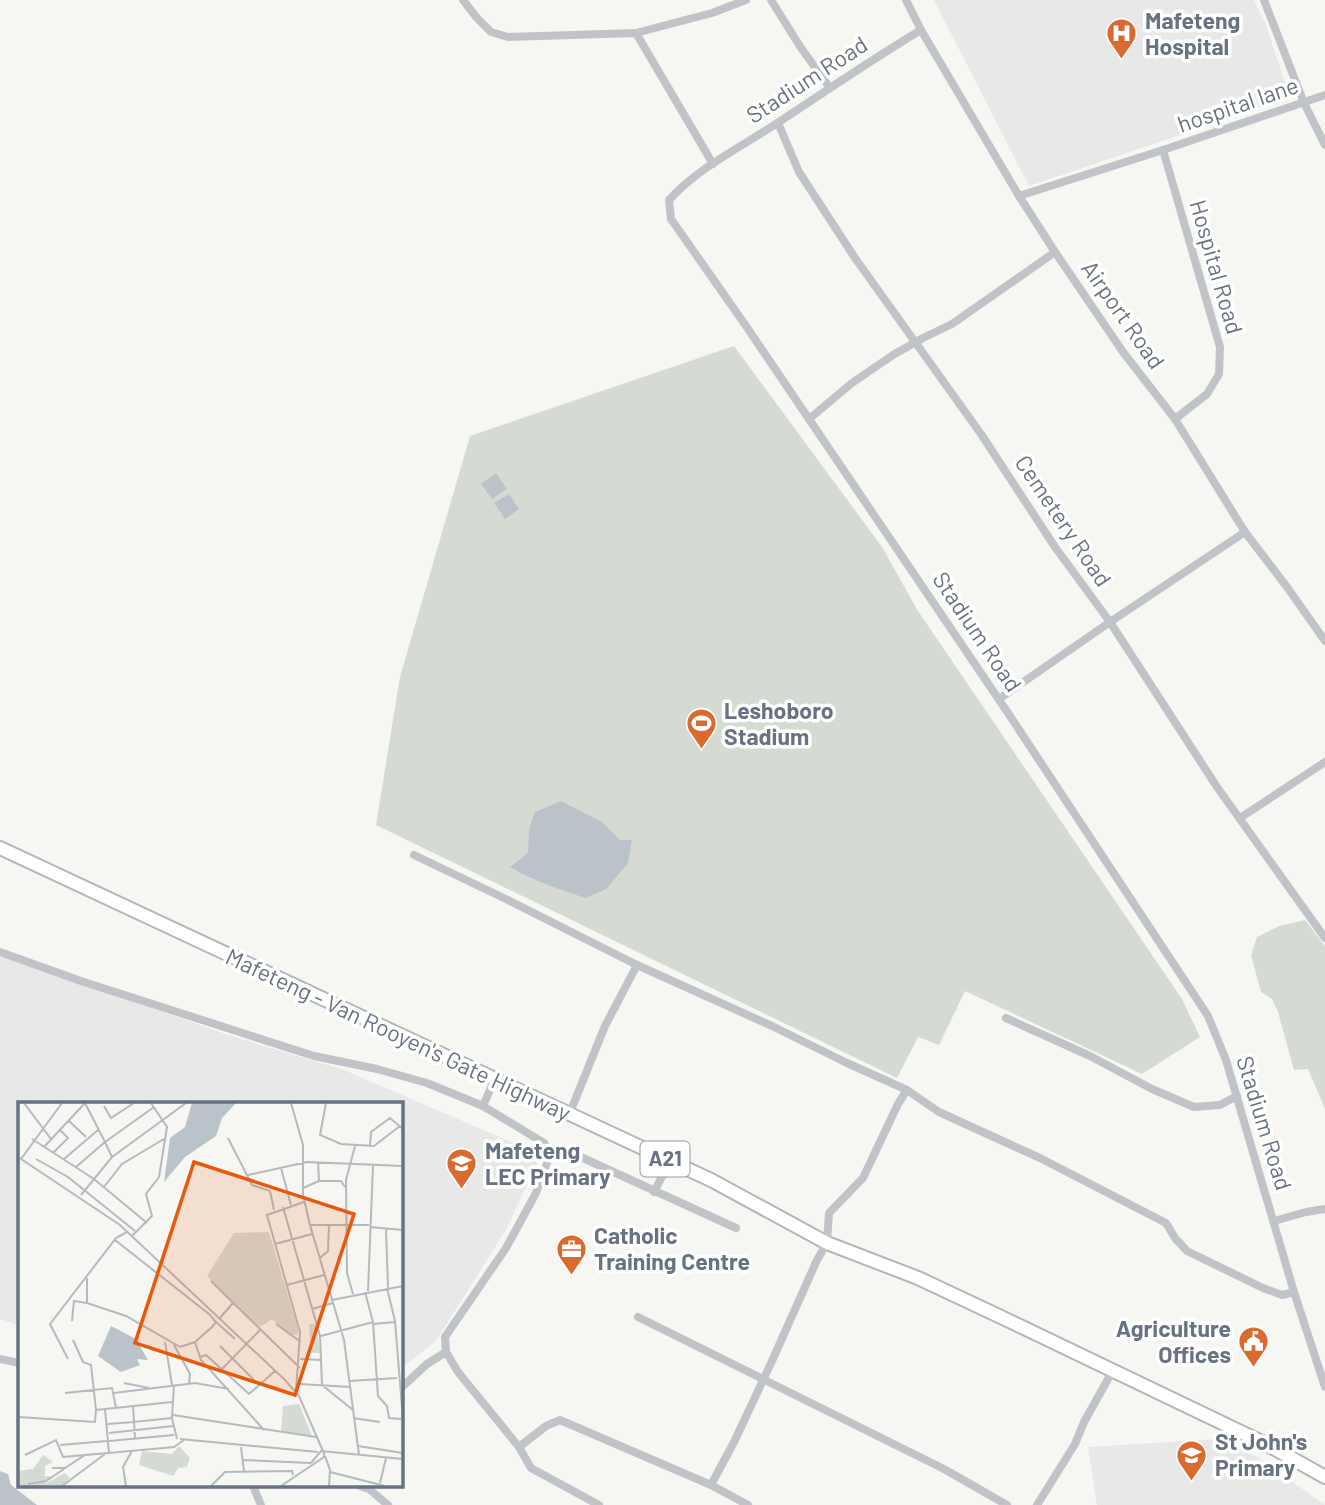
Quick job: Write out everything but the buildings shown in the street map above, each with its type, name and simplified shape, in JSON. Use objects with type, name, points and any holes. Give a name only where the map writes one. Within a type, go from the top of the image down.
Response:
[{"type":"main road","name":"Mafeteng - Van Rooyen's Gate Highway","points":[[0,848],[495,1078],[710,1180],[827,1242],[918,1278],[1324,1473]]},
{"type":"street","points":[[463,0],[491,32],[508,37],[636,33],[712,13],[746,0]]},
{"type":"street","points":[[771,0],[830,88]]},
{"type":"street","name":"Airport Road","points":[[906,0],[1019,196],[1055,252],[1123,352],[1175,419],[1245,532],[1325,641]]},
{"type":"street","points":[[1264,0],[1304,103],[1325,145]]},
{"type":"street","name":"Stadium Road","points":[[921,30],[713,164],[669,200],[671,219],[999,699],[1208,1016],[1223,1051],[1325,1387]]},
{"type":"street","points":[[636,33],[713,164]]},
{"type":"street","name":"hospital lane","points":[[1019,196],[1325,95]]},
{"type":"street","name":"Cemetery Road","points":[[778,122],[799,172],[855,258],[981,435],[1055,547],[1110,622],[1217,787],[1325,938]]},
{"type":"street","name":"Hospital Road","points":[[1163,150],[1220,347],[1219,374],[1207,394],[1175,419]]},
{"type":"street","points":[[808,419],[852,383],[914,342],[952,324],[1055,252]]},
{"type":"street","points":[[999,699],[1245,532]]},
{"type":"street","points":[[1240,818],[1325,762]]},
{"type":"street","points":[[414,855],[637,965],[907,1090],[939,1112],[1040,1158],[1166,1223],[1187,1251],[1263,1288],[1282,1295],[1294,1292]]},
{"type":"street","points":[[0,952],[314,1056],[427,1083],[483,1106],[544,1143],[551,1152],[572,1153],[736,1228]]},
{"type":"street","points":[[569,1115],[605,1026],[637,965]]},
{"type":"street","points":[[1006,1018],[1194,1107],[1220,1105],[1237,1096]]},
{"type":"street","points":[[483,1106],[495,1078]]},
{"type":"street","points":[[710,1485],[734,1442],[827,1242],[829,1213],[863,1178],[907,1090]]},
{"type":"street","points":[[551,1152],[536,1193],[506,1248],[445,1337],[446,1352],[458,1372],[519,1447],[531,1468],[599,1505]]},
{"type":"street","points":[[654,1192],[670,1161]]},
{"type":"street","points":[[1274,1221],[1325,1209]]},
{"type":"street","points":[[638,1317],[944,1469],[1007,1505]]},
{"type":"street","points":[[402,1387],[427,1364],[446,1352]]},
{"type":"street","points":[[0,1359],[18,1363]]},
{"type":"street","points":[[1038,1505],[1075,1444],[1112,1372]]},
{"type":"street","points":[[519,1447],[546,1426],[560,1420],[710,1485],[748,1505]]},
{"type":"street","points":[[254,1488],[261,1505]]},
{"type":"street","points":[[366,1488],[388,1505]]},
{"type":"shaded area","name":"Mafeteng Hospital","points":[[934,0],[1254,0],[1266,25],[1290,98],[1029,186]]},
{"type":"shaded area","name":"Leshoboro Stadium","points":[[734,346],[882,547],[918,611],[1182,999],[1200,1037],[1142,1074],[965,991],[939,1045],[918,1037],[897,1078],[376,825],[400,677],[470,436]]},
{"type":"shaded area","points":[[496,473],[507,489],[492,499],[481,484]]},
{"type":"shaded area","points":[[509,494],[519,509],[505,519],[494,503]]},
{"type":"shaded area","points":[[561,801],[602,822],[620,840],[632,840],[628,863],[606,889],[586,898],[547,885],[510,867],[528,853],[529,829],[535,812]]},
{"type":"shaded area","points":[[1305,920],[1325,946],[1325,1109],[1308,1069],[1294,1070],[1278,1012],[1272,999],[1261,992],[1251,955],[1257,937],[1279,926]]},
{"type":"shaded area","points":[[0,955],[231,1036],[344,1070],[541,1155],[507,1228],[436,1341],[402,1367],[402,1102],[18,1102],[18,1325],[0,1319]]},
{"type":"shaded area","name":"St John's Primary","points":[[1219,1439],[1259,1458],[1325,1505],[1097,1505],[1088,1447]]},
{"type":"shaded area","points":[[0,1471],[8,1474],[11,1485],[37,1505],[0,1505]]},
{"type":"place","name":"Mafeteng Hospital","points":[[1122,61]]},
{"type":"place","name":"Leshoboro Stadium","points":[[701,751]]},
{"type":"place","name":"Mafeteng LEC Primary","points":[[462,1191]]},
{"type":"place","name":"Catholic Training Centre","points":[[571,1276]]},
{"type":"place","name":"Agriculture Offices","points":[[1254,1369]]},
{"type":"place","name":"St John's Primary","points":[[1192,1482]]}]
